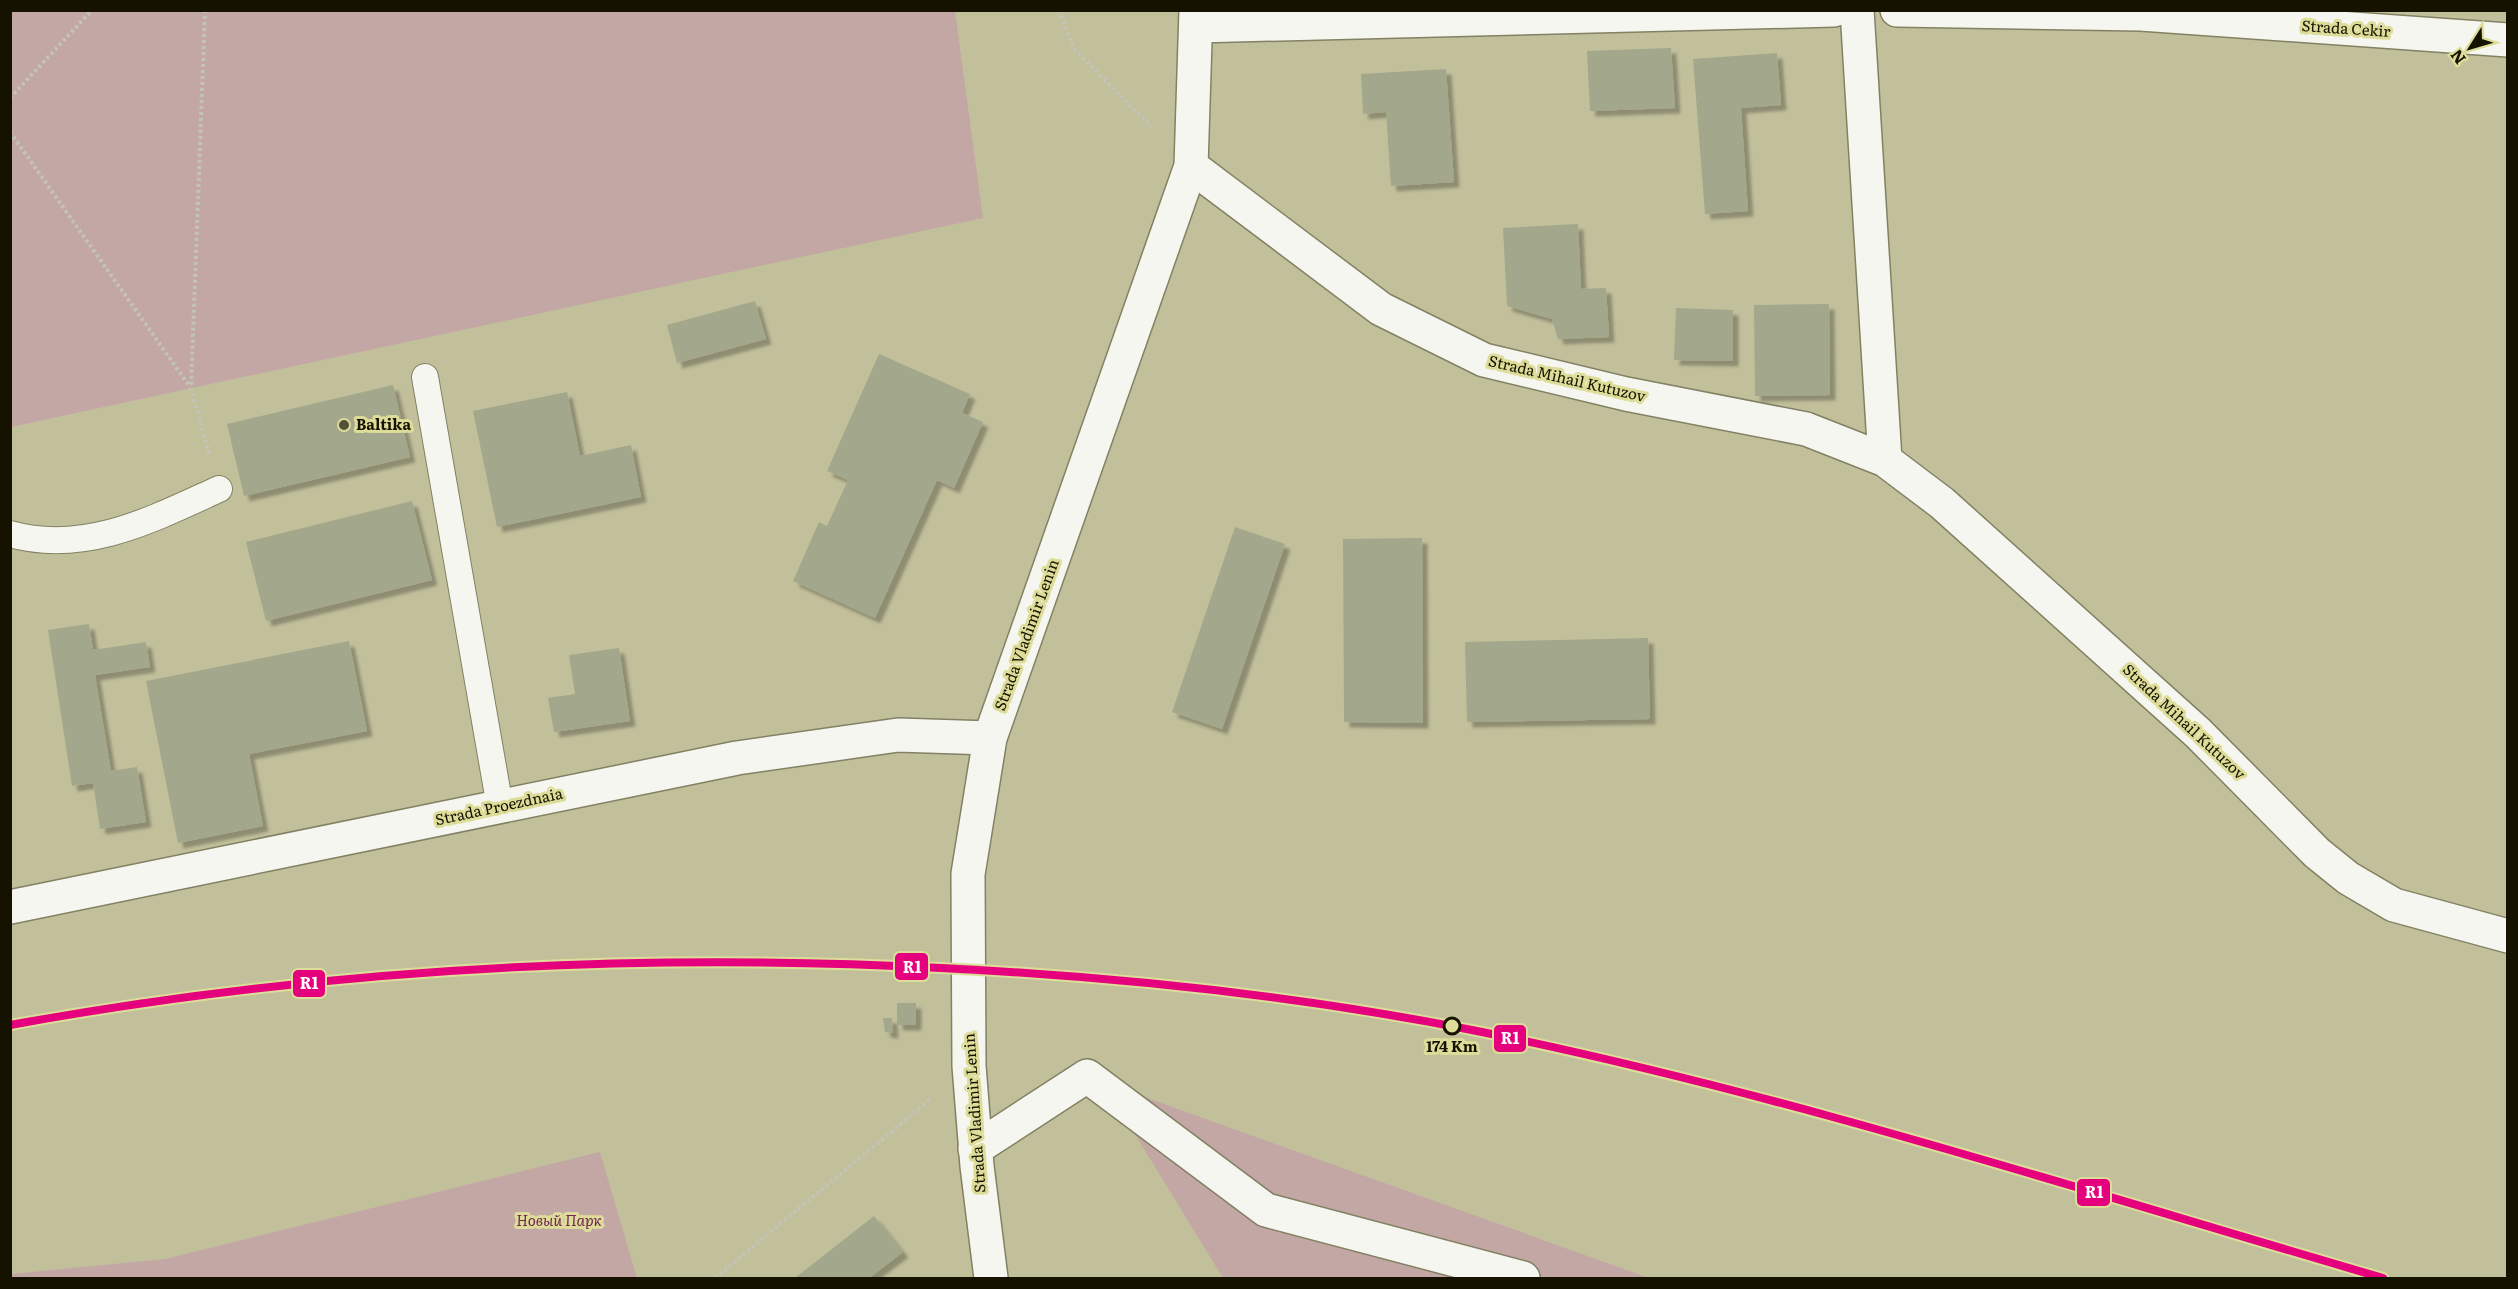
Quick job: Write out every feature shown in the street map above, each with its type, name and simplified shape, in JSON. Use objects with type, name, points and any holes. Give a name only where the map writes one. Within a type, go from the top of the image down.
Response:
[{"type":"street","points":[[1196,18],[1834,10]]},
{"type":"street","points":[[1857,10],[1885,460]]},
{"type":"street","name":"Strada Cekir","points":[[1897,10],[2140,12],[2508,40]]},
{"type":"street","name":"Strada Vladimir Lenin","points":[[991,1278],[975,1149],[969,1066],[968,874],[990,738],[1191,166],[1196,18]]},
{"type":"street","name":"Strada Mihail Kutuzov","points":[[1191,166],[1381,309],[1484,360],[1626,394],[1806,429],[1885,460],[1942,503],[2199,733],[2317,853],[2348,878],[2394,905],[2508,936]]},
{"type":"street","name":"Strada Proezdnaia","points":[[10,907],[737,758],[898,735],[990,738]]},
{"type":"street","points":[[975,1149],[1087,1076],[1266,1210],[1523,1278]]},
{"type":"lane","points":[[425,377],[500,807]]},
{"type":"lane","points":[[10,534],[42,541],[79,539],[125,531],[219,489]]},
{"type":"path","points":[[10,98],[92,10]]},
{"type":"path","points":[[205,10],[191,388],[219,489]]},
{"type":"path","points":[[1059,10],[1074,49],[1191,166]]},
{"type":"path","points":[[10,132],[191,388]]},
{"type":"path","points":[[715,1278],[969,1066]]},
{"type":"green space","points":[[10,11],[955,11],[983,218],[11,427]]},
{"type":"green space","points":[[1103,1082],[1649,1278],[1223,1278]]},
{"type":"green space","name":"Новый Парк","points":[[600,1152],[637,1278],[11,1278],[11,1274],[165,1259]]},
{"type":"building","points":[[1671,48],[1675,108],[1590,111],[1587,51]]},
{"type":"building","points":[[1777,53],[1781,105],[1741,108],[1748,211],[1705,214],[1693,59]]},
{"type":"building","points":[[1446,69],[1454,182],[1391,186],[1386,112],[1363,114],[1361,74]]},
{"type":"building","points":[[1578,224],[1581,289],[1606,288],[1609,337],[1558,339],[1552,319],[1507,306],[1503,228]]},
{"type":"building","points":[[755,301],[766,339],[677,363],[667,325]]},
{"type":"building","points":[[1829,304],[1830,395],[1755,396],[1754,305]]},
{"type":"building","points":[[1676,308],[1733,310],[1733,361],[1674,360]]},
{"type":"building","points":[[879,354],[970,394],[962,413],[983,422],[954,488],[937,480],[875,618],[793,581],[819,522],[827,526],[848,480],[827,471]]},
{"type":"building","points":[[393,385],[410,457],[244,496],[227,424]]},
{"type":"building","points":[[567,392],[580,456],[631,445],[641,497],[497,527],[473,411]]},
{"type":"building","points":[[412,501],[432,580],[266,621],[246,542]]},
{"type":"building","points":[[1235,527],[1285,544],[1222,729],[1172,712]]},
{"type":"building","points":[[1422,538],[1423,723],[1344,722],[1343,539]]},
{"type":"building","points":[[89,624],[93,650],[146,642],[150,667],[95,675],[111,771],[137,767],[146,822],[100,829],[93,783],[72,786],[48,630]]},
{"type":"building","points":[[1648,638],[1650,719],[1467,722],[1465,642]]},
{"type":"building","points":[[349,641],[367,731],[249,754],[263,826],[178,843],[146,681]]},
{"type":"building","points":[[619,648],[630,721],[554,732],[548,698],[575,694],[569,655]]},
{"type":"building","points":[[897,1003],[916,1003],[916,1025],[897,1025]]},
{"type":"building","points":[[883,1018],[892,1018],[893,1033],[885,1032]]},
{"type":"building","points":[[874,1216],[903,1252],[869,1278],[795,1278]]},
{"type":"transit line","name":"R1","points":[[10,1025],[241,990],[357,978],[590,964],[707,962],[941,968],[1077,977],[1213,990],[1415,1019],[1596,1057],[1709,1084],[2047,1178],[2383,1278]]},
{"type":"place","name":"Baltika","points":[[344,425]]},
{"type":"place","name":"174 Km","points":[[1452,1026]]}]
